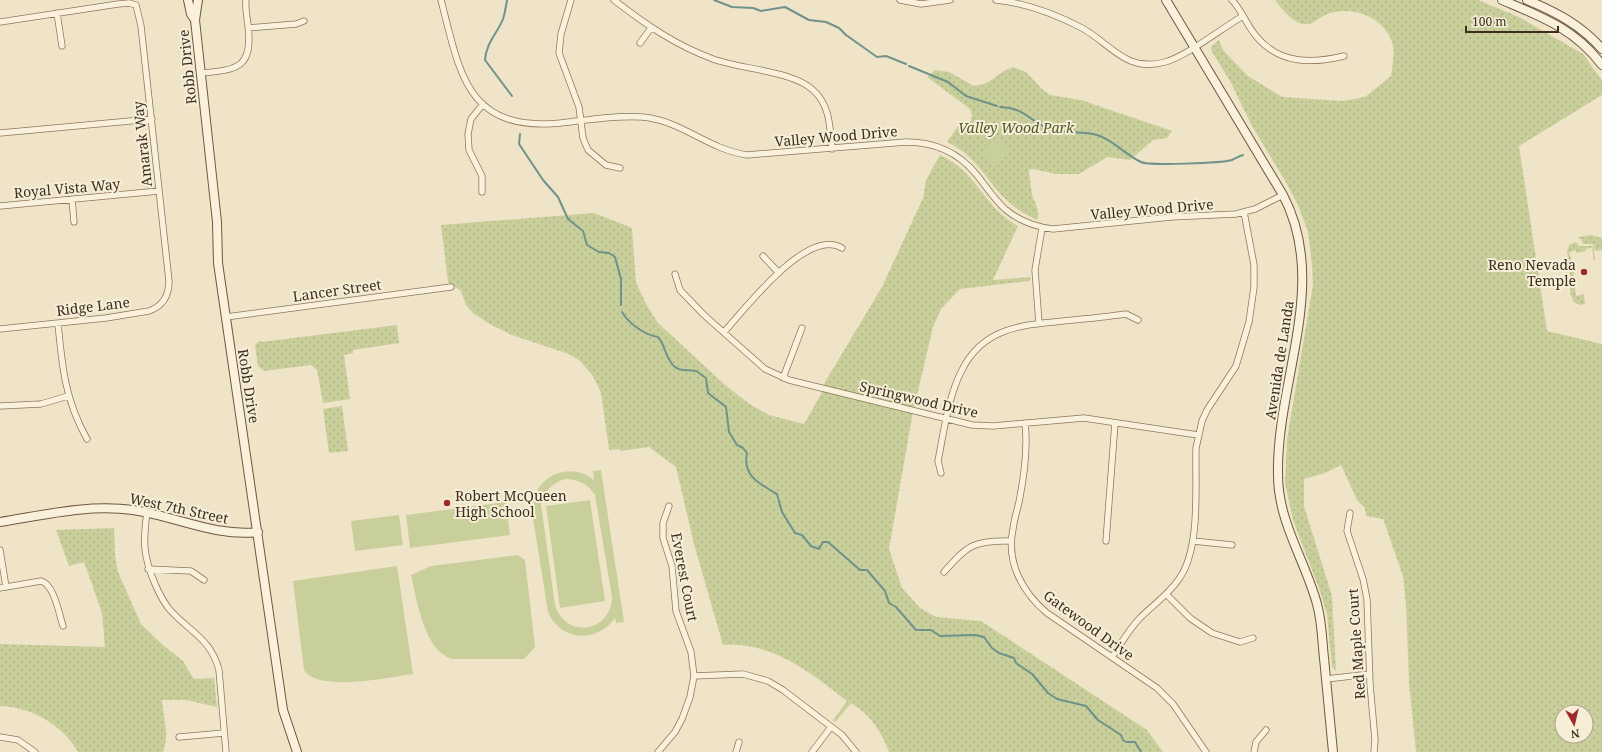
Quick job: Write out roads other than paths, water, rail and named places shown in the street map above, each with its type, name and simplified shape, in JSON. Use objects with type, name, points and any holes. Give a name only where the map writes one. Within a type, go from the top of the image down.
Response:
[{"type":"street","name":"Robb Drive","points":[[188,0],[191,14],[195,20]]},
{"type":"street","name":"Robb Drive","points":[[198,0],[195,20],[217,222],[218,263],[283,710],[297,752]]},
{"type":"street","points":[[201,73],[229,70],[240,64],[248,51],[246,0]]},
{"type":"street","name":"Valley Wood Drive","points":[[440,0],[458,67],[469,88],[483,104],[502,116],[524,124],[546,124],[630,116],[655,119],[678,127],[724,150],[747,155],[906,142],[938,146],[967,164],[1005,209],[1025,222],[1042,228],[1064,230],[1108,223],[1244,212],[1255,209],[1283,195]]},
{"type":"street","points":[[571,0],[561,34],[560,53],[579,107],[583,138],[588,150],[606,165],[620,168]]},
{"type":"street","points":[[614,0],[651,28],[679,45],[714,59],[790,78],[806,84],[818,95],[827,109],[832,149]]},
{"type":"street","points":[[900,0],[921,4],[950,0]]},
{"type":"street","points":[[996,0],[1020,4],[1050,13],[1087,31],[1123,58],[1139,64],[1157,64],[1166,62],[1243,16]]},
{"type":"street","name":"Avenida de Landa","points":[[1166,0],[1283,195],[1296,228],[1303,262],[1303,278],[1280,440],[1278,477],[1279,493],[1287,526],[1317,605],[1320,621],[1333,752]]},
{"type":"street","points":[[1232,0],[1256,36],[1272,51],[1292,60],[1305,62],[1321,61],[1344,56]]},
{"type":"street","points":[[1502,0],[1561,26],[1586,46],[1602,65]]},
{"type":"street","points":[[1527,0],[1565,18],[1588,35],[1602,49]]},
{"type":"street","name":"Amarak Way","points":[[57,13],[118,4],[129,3],[136,5],[141,26],[169,281]]},
{"type":"street","points":[[0,22],[57,13],[62,46]]},
{"type":"street","points":[[248,28],[296,24],[304,21]]},
{"type":"street","points":[[640,43],[651,28]]},
{"type":"street","points":[[482,192],[482,176],[470,150],[468,134],[471,119],[483,104]]},
{"type":"street","points":[[0,133],[152,119]]},
{"type":"street","name":"Royal Vista Way","points":[[0,206],[160,191]]},
{"type":"street","points":[[72,199],[74,222]]},
{"type":"street","points":[[1112,657],[1134,625],[1166,594],[1180,578],[1185,569],[1193,541],[1196,448],[1198,435],[1207,410],[1236,366],[1249,322],[1254,294],[1254,264],[1244,212]]},
{"type":"street","points":[[1039,323],[1035,270],[1042,228]]},
{"type":"street","points":[[724,332],[779,273],[801,254],[817,246],[829,243],[842,248]]},
{"type":"street","points":[[763,256],[779,273]]},
{"type":"street","name":"Springwood Drive","points":[[675,274],[676,282],[686,297],[759,364],[765,369],[783,378],[947,419],[982,426],[1078,418],[1198,435]]},
{"type":"street","name":"Ridge Lane","points":[[0,329],[149,311],[156,309],[165,300],[169,288],[169,281]]},
{"type":"street","name":"Lancer Street","points":[[226,317],[451,287]]},
{"type":"street","points":[[941,473],[938,461],[957,380],[962,369],[974,351],[991,337],[1022,325],[1039,323],[1126,314],[1138,320]]},
{"type":"street","points":[[58,323],[63,374],[68,396],[73,411],[87,439]]},
{"type":"street","points":[[783,378],[802,328]]},
{"type":"street","points":[[0,406],[41,404],[68,396]]},
{"type":"street","name":"Gatewood Drive","points":[[1026,423],[1026,449],[1019,502],[1011,541],[1013,563],[1017,575],[1032,600],[1047,613],[1112,657],[1165,696],[1206,752]]},
{"type":"street","points":[[1106,541],[1114,423]]},
{"type":"street","name":"Everest Court","points":[[658,752],[675,732],[682,719],[690,697],[694,676],[691,652],[676,610],[672,566],[664,538],[663,523],[669,506]]},
{"type":"street","name":"West 7th Street","points":[[0,522],[90,508],[115,508],[147,512],[222,532],[240,534],[258,532]]},
{"type":"street","points":[[147,512],[143,540],[148,569],[165,604],[202,638],[213,653],[219,670],[226,752]]},
{"type":"street","name":"Red Maple Court","points":[[1350,513],[1348,531],[1363,579],[1367,599],[1370,674],[1375,740],[1374,752]]},
{"type":"street","points":[[944,572],[960,554],[974,545],[992,541],[1011,541]]},
{"type":"street","points":[[1193,541],[1232,545]]},
{"type":"street","points":[[0,550],[3,588],[40,581],[48,584],[63,626]]},
{"type":"street","points":[[148,569],[191,571],[204,580]]},
{"type":"street","points":[[1166,594],[1190,618],[1212,632],[1240,642],[1253,638]]},
{"type":"street","points":[[694,676],[743,674],[761,678],[783,690],[831,727],[849,742],[856,752]]},
{"type":"street","points":[[1326,679],[1370,674]]},
{"type":"street","points":[[812,752],[831,727]]},
{"type":"street","points":[[1254,752],[1256,742],[1266,730]]},
{"type":"street","points":[[180,738],[224,733]]},
{"type":"street","points":[[0,737],[18,740],[35,752]]},
{"type":"street","points":[[736,752],[740,742]]},
{"type":"waterway","points":[[507,0],[503,19],[487,49],[485,60],[512,96]]},
{"type":"waterway","points":[[714,0],[732,7],[753,8],[761,11],[785,7],[809,20],[826,22],[839,28],[846,35],[877,57],[886,56],[906,64]]},
{"type":"waterway","points":[[909,66],[948,82],[966,96],[997,106]]},
{"type":"waterway","points":[[1000,107],[1019,111],[1037,123],[1050,129],[1103,137],[1141,162],[1186,164],[1226,161],[1243,155]]},
{"type":"waterway","points":[[520,134],[519,144],[543,180],[558,197],[568,219],[583,231],[587,245],[599,252],[609,253],[615,257],[621,279],[621,305]]},
{"type":"waterway","points":[[622,312],[629,321],[638,328],[648,334],[658,337],[663,344],[669,360],[677,369],[696,371],[706,378],[708,393],[726,407],[729,432],[737,445],[743,448],[747,453],[747,468],[759,483],[777,494],[782,512],[795,533],[802,535],[811,546],[819,549],[823,542],[828,542],[860,570],[867,570],[885,591],[889,603],[896,607],[916,630],[931,630],[940,636],[975,635],[984,637],[992,648],[999,653],[1014,658],[1016,663],[1032,674],[1048,693],[1057,699],[1086,706],[1098,720],[1121,735],[1123,740],[1126,742],[1135,742],[1141,752]]},
{"type":"place","name":"Reno Nevada Temple","points":[[1584,272]]},
{"type":"place","name":"Robert McQueen High School","points":[[447,503]]},
{"type":"park label","name":"Valley Wood Park","points":[[1016,127]]}]
